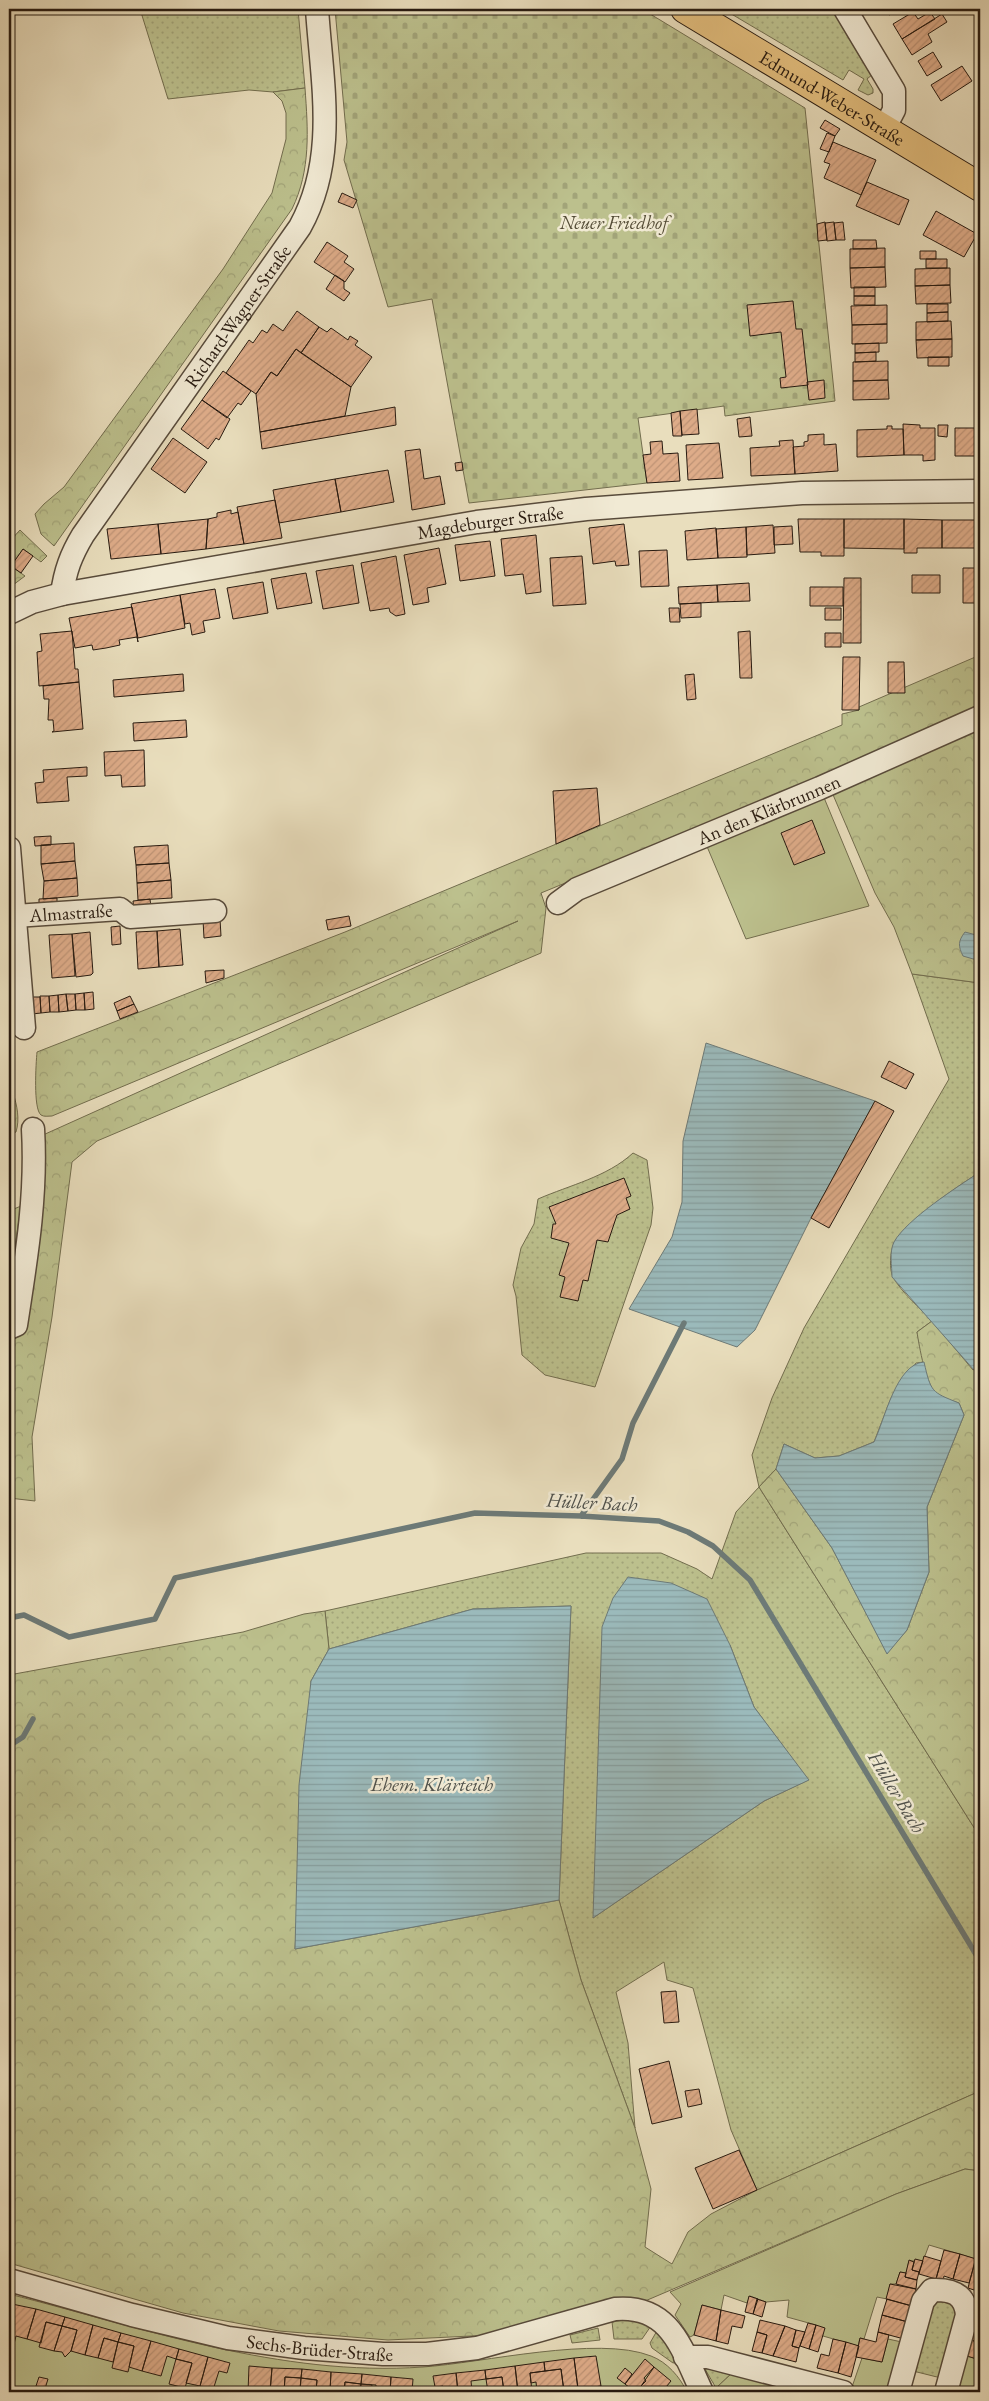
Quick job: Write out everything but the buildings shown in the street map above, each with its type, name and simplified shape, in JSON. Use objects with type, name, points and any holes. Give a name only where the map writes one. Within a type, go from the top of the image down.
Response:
[{"type":"main road","name":"Edmund-Weber-Straße","points":[[685,9],[980,187]]},
{"type":"street","name":"Richard-Wagner-Straße","points":[[62,594],[65,573],[70,557],[83,535],[289,243],[310,209],[319,185],[326,127],[317,9]]},
{"type":"street","points":[[845,9],[894,91],[894,110],[884,129]]},
{"type":"street","name":"Magdeburger Straße","points":[[9,613],[32,602],[62,594],[477,522],[586,509],[802,493],[980,491]]},
{"type":"street","name":"An den Klärbrunnen","points":[[558,903],[577,889],[813,791],[980,717]]},
{"type":"street","name":"Almastraße","points":[[9,848],[24,1028]]},
{"type":"street","name":"Almastraße","points":[[15,916],[120,909],[130,917],[215,911]]},
{"type":"street","points":[[12,1327],[33,1212],[35,1162],[33,1129]]},
{"type":"street","name":"Sechs-Brüder-Straße","points":[[9,2280],[132,2315],[228,2338],[304,2348],[383,2354],[427,2354],[477,2348],[615,2308],[632,2307],[658,2318],[674,2333],[685,2357]]},
{"type":"street","points":[[898,2392],[923,2301],[932,2290],[958,2293],[966,2304],[967,2316],[946,2392]]},
{"type":"street","points":[[702,2392],[685,2357],[708,2357],[843,2392]]},
{"type":"green space","points":[[140,9],[298,9],[305,88],[273,92],[249,90],[168,99]]},
{"type":"green space","name":"Neuer Friedhof","points":[[335,9],[642,9],[805,108],[835,401],[725,416],[724,406],[638,418],[647,483],[469,503],[432,299],[388,307],[344,160],[347,142]]},
{"type":"green space","points":[[730,9],[832,9],[873,74],[867,79],[873,89],[873,93],[868,95],[858,90],[864,79],[849,70],[843,80],[728,12]]},
{"type":"green space","points":[[305,88],[307,150],[302,180],[292,209],[54,546],[41,534],[35,514],[64,487],[223,269],[272,193],[286,139],[286,113],[282,101],[273,92]]},
{"type":"green space","points":[[20,530],[47,556],[41,562],[23,549],[11,566],[25,576],[9,588],[9,542]]},
{"type":"green space","points":[[980,655],[980,983],[912,974],[894,927],[875,893],[825,776],[541,893],[546,908],[541,953],[97,1141],[72,1162],[52,1317],[32,1437],[35,1501],[9,1498],[9,1371],[43,1135],[518,921],[52,1116],[41,1115],[38,1111],[36,1085],[37,1052],[345,932],[842,725],[842,714],[859,710],[859,707]]},
{"type":"green space","points":[[820,788],[869,906],[746,939],[703,837]]},
{"type":"green space","points":[[912,974],[980,983],[980,1172],[933,1204],[909,1225],[894,1243],[891,1255],[893,1277],[906,1294],[932,1321],[917,1332],[924,1362],[916,1363],[891,1398],[874,1442],[839,1456],[815,1458],[784,1444],[776,1469],[759,1487],[752,1455],[772,1398],[804,1328],[949,1079]]},
{"type":"green space","points":[[13,1093],[17,1107],[18,1122],[16,1132],[9,1135],[9,1095]]},
{"type":"green space","points":[[633,1153],[647,1160],[653,1208],[651,1225],[595,1387],[545,1375],[522,1355],[516,1296],[513,1285],[521,1248],[534,1224],[538,1199],[588,1180],[612,1168]]},
{"type":"green space","points":[[21,1206],[9,1287],[9,1211]]},
{"type":"green space","points":[[932,1321],[973,1370],[980,1366],[980,1837],[759,1487],[776,1469],[832,1548],[887,1653],[907,1630],[929,1572],[927,1507],[964,1415],[959,1403],[942,1397],[933,1390],[926,1375],[917,1332]]},
{"type":"green space","points":[[759,1487],[980,1837],[980,2091],[757,2190],[731,2130],[693,1988],[667,1980],[664,1962],[616,1992],[628,2043],[635,2128],[581,1980],[559,1900],[571,1606],[473,1609],[329,1649],[325,1611],[586,1553],[661,1553],[697,1569],[712,1579],[736,1512]],"holes":[[[730,1645],[754,1707],[808,1780],[764,1801],[593,1918]]]},
{"type":"green space","points":[[325,1611],[329,1649],[311,1681],[295,1949],[559,1900],[581,1980],[635,2128],[651,2189],[645,2247],[672,2264],[688,2232],[711,2214],[757,2190],[980,2091],[980,2171],[965,2169],[896,2194],[631,2307],[492,2335],[388,2340],[279,2331],[183,2313],[9,2263],[9,1675],[243,1632],[304,1614]]},
{"type":"green space","points":[[965,2169],[980,2171],[980,2246],[976,2259],[929,2245],[923,2261],[909,2261],[906,2273],[900,2272],[896,2284],[890,2284],[887,2299],[877,2297],[864,2339],[860,2338],[858,2346],[823,2336],[816,2325],[787,2317],[789,2300],[766,2302],[750,2296],[747,2303],[724,2295],[721,2310],[702,2305],[694,2335],[690,2337],[675,2315],[681,2304],[670,2292],[896,2194]]},
{"type":"green space","points":[[9,2294],[213,2347],[317,2365],[370,2368],[423,2367],[571,2349],[601,2348],[628,2350],[651,2356],[668,2366],[681,2381],[687,2392],[9,2392]]},
{"type":"green space","points":[[959,2295],[949,2380],[905,2369],[923,2301]]},
{"type":"green space","points":[[635,2318],[653,2323],[642,2339],[614,2339],[612,2322]]},
{"type":"green space","points":[[598,2328],[600,2340],[572,2343],[570,2335]]},
{"type":"green space","points":[[658,2329],[678,2362],[673,2363],[652,2348],[650,2343]]},
{"type":"green space","points":[[888,2339],[911,2344],[898,2392],[873,2392],[852,2387],[862,2358],[882,2362]]},
{"type":"green space","points":[[967,2356],[980,2360],[975,2385],[980,2386],[980,2392],[946,2392]]},
{"type":"green space","points":[[705,2369],[717,2369],[731,2374],[716,2388]]},
{"type":"green space","points":[[731,2374],[803,2392],[718,2392],[716,2388]]},
{"type":"water","points":[[965,932],[980,936],[980,961],[963,956],[959,944]]},
{"type":"water","points":[[706,1043],[875,1101],[811,1218],[755,1330],[737,1347],[629,1309],[672,1237],[682,1202],[683,1141]]},
{"type":"water","points":[[980,1172],[980,1366],[974,1370],[892,1277],[891,1255],[894,1242],[910,1223],[933,1204]]},
{"type":"water","points":[[924,1362],[928,1380],[934,1390],[959,1403],[964,1415],[927,1507],[929,1572],[907,1630],[887,1654],[832,1548],[776,1469],[784,1444],[815,1458],[839,1456],[874,1442],[899,1382],[914,1365]]},
{"type":"water","points":[[628,1577],[671,1583],[707,1599],[730,1645],[754,1707],[809,1780],[764,1801],[593,1918],[602,1627],[613,1598]]},
{"type":"water","name":"Ehem. Klärteich","points":[[571,1606],[559,1900],[295,1949],[299,1785],[311,1681],[329,1649],[473,1609]]},
{"type":"waterway","points":[[581,1516],[622,1459],[633,1423],[684,1323]]},
{"type":"waterway","name":"Hüller Bach","points":[[9,1618],[24,1615],[69,1637],[155,1619],[175,1578],[475,1513],[581,1516],[659,1521],[688,1532],[713,1546],[750,1580],[980,1961]]},
{"type":"waterway","points":[[9,1746],[23,1737],[33,1719]]}]
